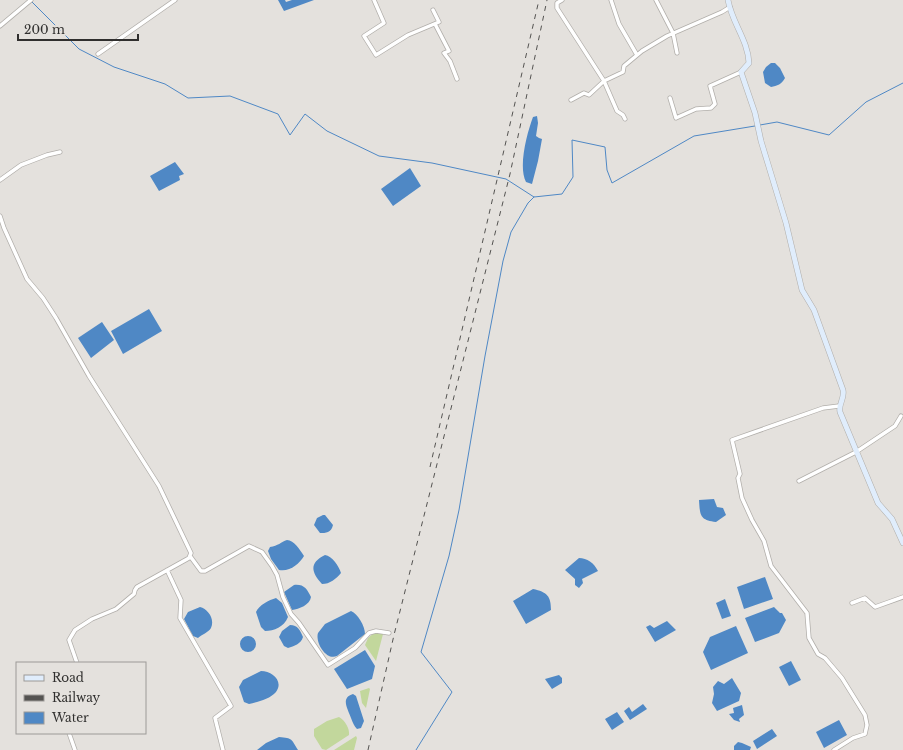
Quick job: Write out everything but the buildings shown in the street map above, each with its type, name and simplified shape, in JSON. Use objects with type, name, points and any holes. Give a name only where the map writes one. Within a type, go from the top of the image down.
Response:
[{"type":"main road","points":[[728,0],[732,16],[744,40],[748,53],[749,63],[741,72],[786,222],[802,290],[814,310],[844,390],[844,398],[839,406],[840,412],[878,503],[892,519],[903,543]]},
{"type":"street","points":[[0,26],[30,0]]},
{"type":"street","points":[[98,54],[175,0]]},
{"type":"street","points":[[374,0],[384,23],[364,36],[376,55],[408,35],[439,22],[432,10]]},
{"type":"street","points":[[562,0],[558,3],[557,8],[604,81],[617,111],[624,119]]},
{"type":"street","points":[[611,0],[619,24],[637,55]]},
{"type":"street","points":[[656,0],[673,33],[677,53]]},
{"type":"street","points":[[571,100],[584,93],[589,95],[604,81],[623,72],[624,66],[637,55],[673,33],[722,12],[730,7]]},
{"type":"street","points":[[435,24],[449,51],[444,53],[450,61],[457,79]]},
{"type":"street","points":[[670,98],[676,118],[696,109],[711,108],[715,104],[710,86],[741,72]]},
{"type":"street","points":[[0,180],[22,165],[47,155],[60,152]]},
{"type":"street","points":[[0,216],[27,279],[43,298],[56,318],[88,376],[128,435],[159,486],[191,553],[190,556],[201,571],[205,571],[249,546],[262,552],[278,575],[283,598],[291,614],[328,664],[355,648],[369,633],[376,630],[389,633]]},
{"type":"street","points":[[834,750],[853,738],[865,734],[867,724],[865,715],[842,678],[825,658],[818,654],[809,638],[807,613],[771,566],[764,541],[742,498],[738,478],[740,474],[732,440],[823,408],[839,406]]},
{"type":"street","points":[[799,481],[856,452],[895,426],[901,416]]},
{"type":"street","points":[[77,662],[69,640],[74,630],[92,619],[116,609],[134,594],[137,586],[190,556]]},
{"type":"street","points":[[167,570],[181,600],[180,618],[231,706],[215,718],[223,750]]},
{"type":"street","points":[[852,603],[865,598],[875,607],[903,597]]},
{"type":"street","points":[[69,734],[75,750]]},
{"type":"green space","points":[[374,633],[383,634],[376,661],[365,645],[368,638]]},
{"type":"green space","points":[[369,688],[366,708],[362,703],[360,691]]},
{"type":"green space","points":[[339,717],[347,725],[349,735],[326,750],[322,749],[314,736],[314,729],[327,721]]},
{"type":"green space","points":[[356,736],[357,738],[354,750],[334,750]]},
{"type":"water","points":[[278,0],[285,0],[286,2],[292,0],[314,0],[284,11]]},
{"type":"water","points":[[771,63],[775,63],[780,68],[785,78],[779,84],[771,87],[765,83],[763,72]]},
{"type":"water","points":[[537,116],[538,123],[536,136],[542,139],[532,184],[526,182],[524,176],[523,159],[526,141],[533,117]]},
{"type":"water","points":[[175,162],[184,174],[179,176],[180,180],[159,191],[150,176]]},
{"type":"water","points":[[410,168],[421,186],[393,206],[381,189]]},
{"type":"water","points":[[149,309],[162,331],[123,354],[111,331]]},
{"type":"water","points":[[102,322],[114,340],[91,358],[78,338]]},
{"type":"water","points":[[714,499],[717,507],[723,508],[726,515],[716,522],[707,520],[702,516],[699,505],[699,500]]},
{"type":"water","points":[[325,515],[333,525],[330,531],[320,533],[314,525],[317,518]]},
{"type":"water","points":[[287,540],[294,543],[304,556],[294,567],[287,570],[279,570],[271,559],[268,551],[270,547]]},
{"type":"water","points":[[325,555],[330,557],[335,562],[341,573],[333,581],[322,584],[318,580],[313,568],[316,561]]},
{"type":"water","points":[[579,558],[590,562],[598,571],[582,579],[583,583],[579,588],[575,585],[575,579],[565,570]]},
{"type":"water","points":[[765,577],[773,599],[744,609],[737,587]]},
{"type":"water","points":[[294,585],[300,585],[305,588],[311,597],[309,602],[301,608],[292,610],[284,592]]},
{"type":"water","points":[[533,589],[547,595],[550,601],[551,610],[526,624],[513,601]]},
{"type":"water","points":[[276,598],[282,603],[288,617],[278,628],[265,631],[261,627],[256,612],[264,603]]},
{"type":"water","points":[[725,599],[731,616],[722,619],[716,603]]},
{"type":"water","points":[[200,607],[206,610],[210,615],[212,625],[210,630],[198,638],[193,636],[184,619],[188,612]]},
{"type":"water","points":[[774,607],[782,613],[786,620],[779,633],[755,642],[745,618]]},
{"type":"water","points":[[351,611],[361,621],[365,634],[337,656],[329,656],[320,646],[318,641],[318,633],[325,624]]},
{"type":"water","points":[[667,621],[676,630],[655,642],[646,627],[650,625],[654,628]]},
{"type":"water","points":[[290,625],[297,627],[303,637],[299,643],[288,648],[284,646],[279,637],[282,631]]},
{"type":"water","points":[[736,626],[748,653],[711,670],[703,652],[710,637]]},
{"type":"water","points":[[245,636],[251,636],[256,641],[254,650],[251,652],[245,652],[240,647],[240,641]]},
{"type":"water","points":[[365,650],[375,666],[372,679],[347,689],[334,669]]},
{"type":"water","points":[[791,661],[801,680],[789,686],[779,667]]},
{"type":"water","points":[[261,671],[265,671],[276,677],[279,684],[276,692],[271,697],[260,701],[249,704],[244,702],[239,687],[243,680]]},
{"type":"water","points":[[559,675],[562,678],[562,683],[552,689],[545,679]]},
{"type":"water","points":[[732,678],[741,693],[739,701],[717,711],[712,703],[714,694],[713,687],[718,681],[724,684]]},
{"type":"water","points":[[353,694],[356,696],[364,721],[361,728],[357,729],[353,723],[346,704],[347,698]]},
{"type":"water","points":[[643,704],[647,709],[630,720],[624,711],[629,707],[632,712]]},
{"type":"water","points":[[742,705],[744,715],[739,719],[740,722],[734,720],[729,714],[734,713],[733,708]]},
{"type":"water","points":[[617,712],[624,722],[612,730],[605,719]]},
{"type":"water","points":[[839,720],[847,735],[824,748],[816,732]]},
{"type":"water","points":[[772,729],[777,736],[757,749],[753,741]]},
{"type":"water","points":[[279,737],[287,738],[293,741],[298,750],[257,750],[266,743]]},
{"type":"water","points":[[738,742],[751,747],[750,750],[734,750],[734,746]]},
{"type":"waterway","points":[[32,2],[79,49],[114,67],[165,84],[188,98],[230,96],[278,114],[290,135],[305,114],[327,131],[379,156],[432,163],[506,179],[534,197],[562,194],[573,177],[572,140],[605,147],[607,170],[612,183],[694,136],[755,126]]},
{"type":"waterway","points":[[760,125],[777,122],[829,135],[866,102],[903,83]]},
{"type":"waterway","points":[[416,750],[452,692],[421,652],[449,556],[459,510],[503,261],[511,232],[528,203],[534,197]]},
{"type":"railway","points":[[430,467],[539,0]]},
{"type":"railway","points":[[368,750],[394,635],[510,174],[547,0]]}]
